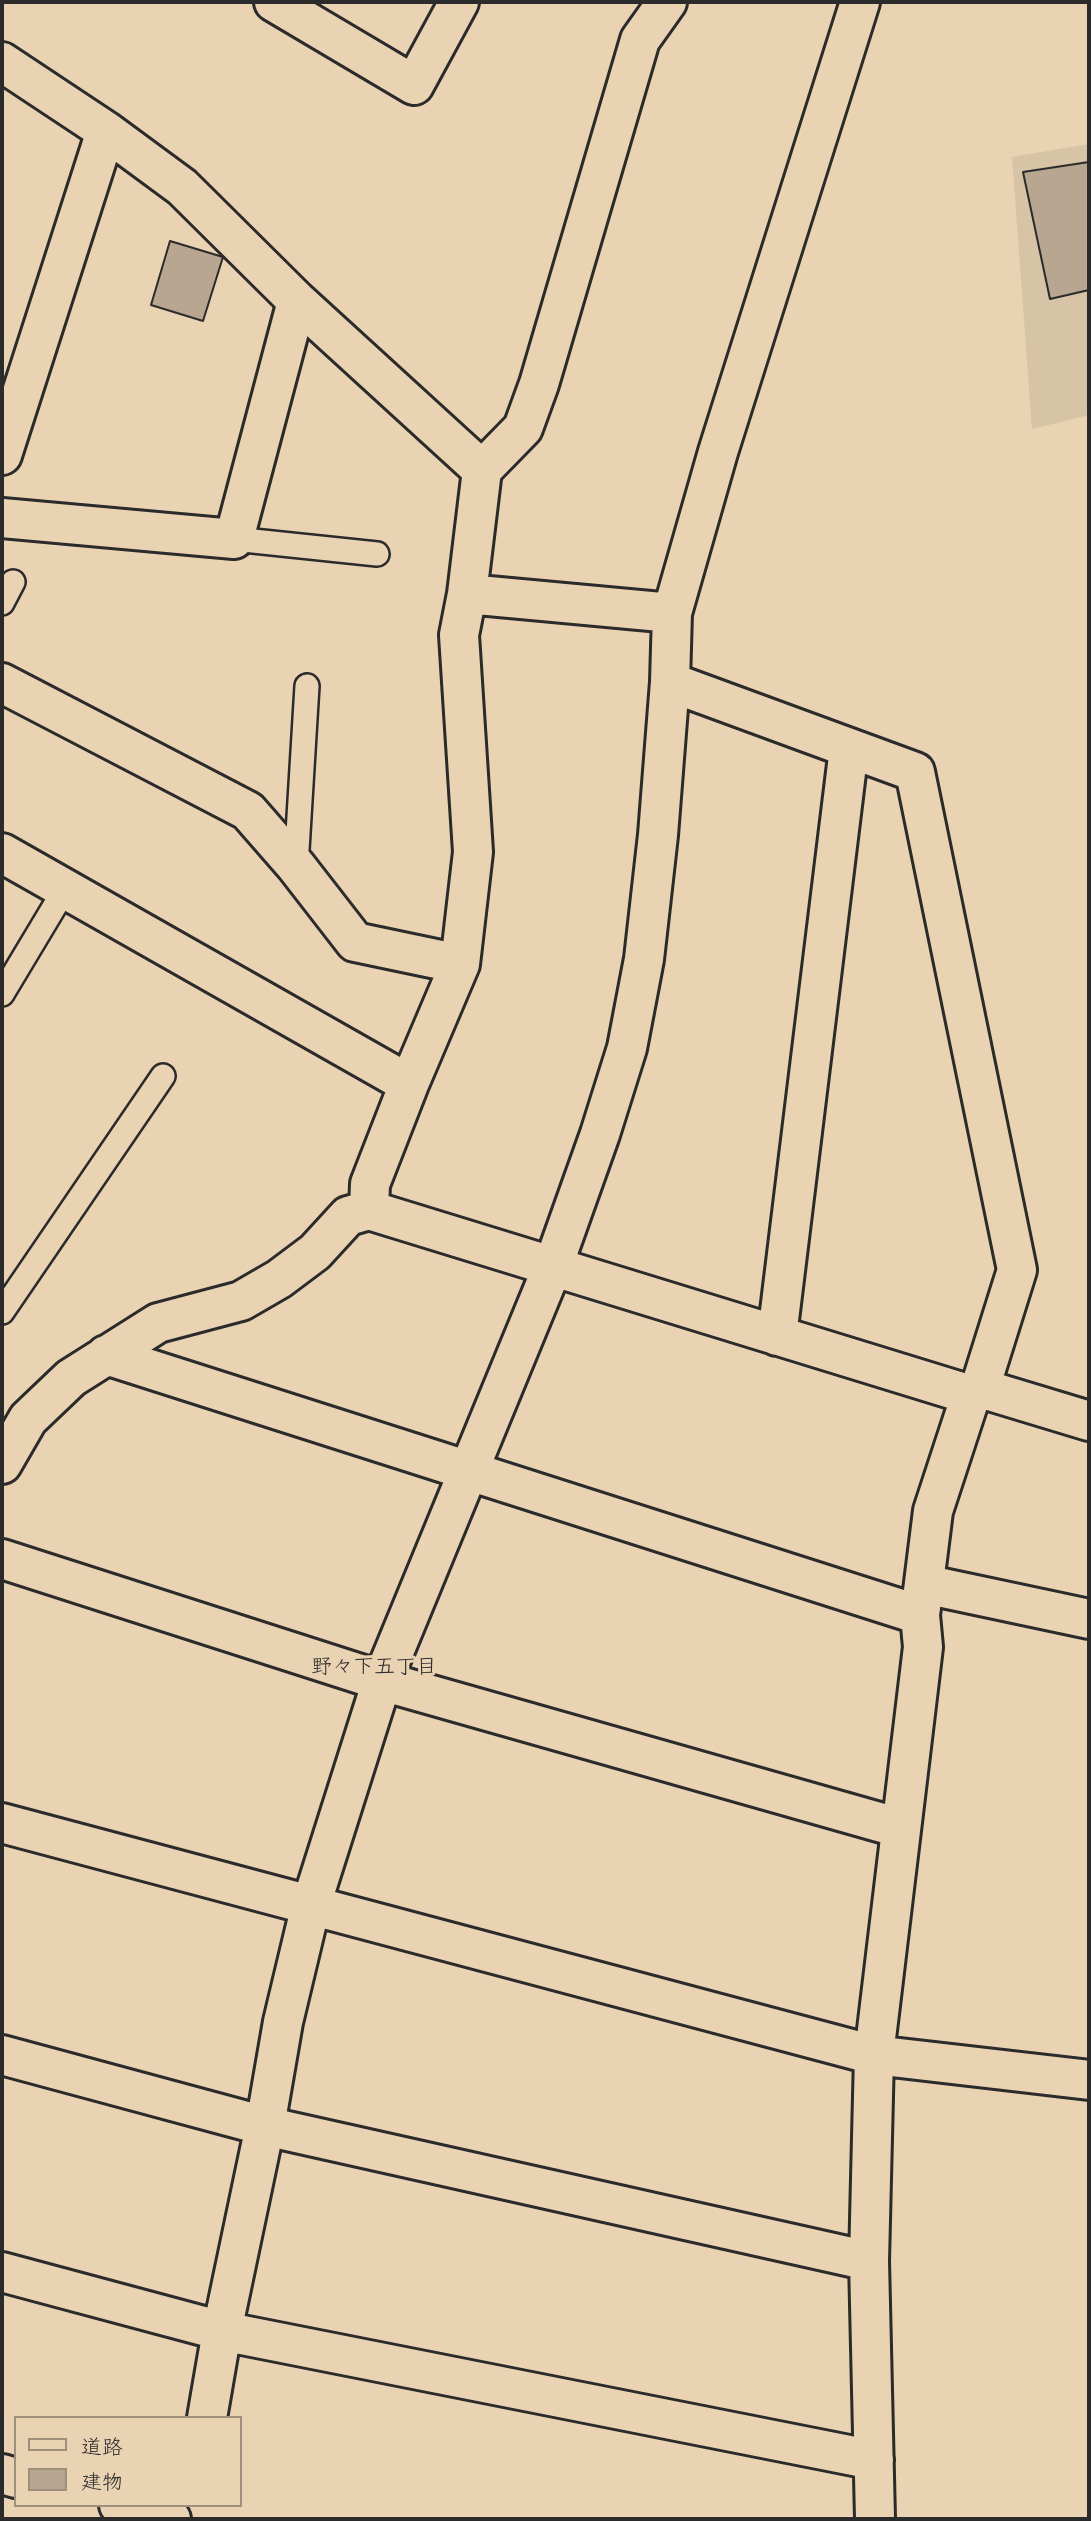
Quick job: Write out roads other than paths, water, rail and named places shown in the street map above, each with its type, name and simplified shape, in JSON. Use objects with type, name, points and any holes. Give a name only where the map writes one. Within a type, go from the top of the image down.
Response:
[{"type":"street","points":[[274,2],[414,85],[459,2]]},
{"type":"street","points":[[369,1210],[370,1184],[408,1084],[460,964],[472,852],[459,635],[467,593],[482,470],[523,428],[539,384],[640,40],[667,2]]},
{"type":"street","points":[[207,2416],[222,2331],[265,2126],[282,2022],[311,1905],[382,1681],[554,1266],[627,1048],[644,959],[658,835],[670,682],[672,613],[718,452],[860,2]]},
{"type":"street","points":[[2,62],[106,131],[182,187],[297,301],[482,470]]},
{"type":"street","points":[[2,455],[106,131]]},
{"type":"street","points":[[2,518],[234,539],[297,301]]},
{"type":"street","points":[[467,593],[672,613]]},
{"type":"street","points":[[670,682],[915,772],[1017,1270],[933,1511],[922,1600],[923,1647],[874,2055],[869,2260],[875,2519]]},
{"type":"street","points":[[2,683],[248,811],[296,866],[355,942],[460,964]]},
{"type":"street","points":[[777,1336],[849,748]]},
{"type":"street","points":[[2,853],[408,1084]]},
{"type":"street","points":[[2,1464],[28,1419],[71,1378],[158,1322],[241,1301],[279,1279],[315,1252],[348,1216],[369,1210],[777,1336],[1089,1421]]},
{"type":"street","points":[[106,1355],[469,1471],[922,1600],[1089,1619]]},
{"type":"street","points":[[2,1559],[382,1681],[900,1828]]},
{"type":"street","points":[[2,1823],[874,2055],[1089,2076]]},
{"type":"street","points":[[2,2055],[265,2126],[869,2260]]},
{"type":"street","points":[[2,2272],[222,2331],[874,2460]]},
{"type":"street","points":[[126,2507],[171,2519]]},
{"type":"lane","points":[[234,539],[377,554]]},
{"type":"lane","points":[[2,603],[13,582]]},
{"type":"lane","points":[[296,866],[307,686]]},
{"type":"lane","points":[[2,994],[65,889]]},
{"type":"lane","points":[[2,1312],[163,1076]]},
{"type":"district","name":"野々下五丁目","points":[[374,1667]]}]
